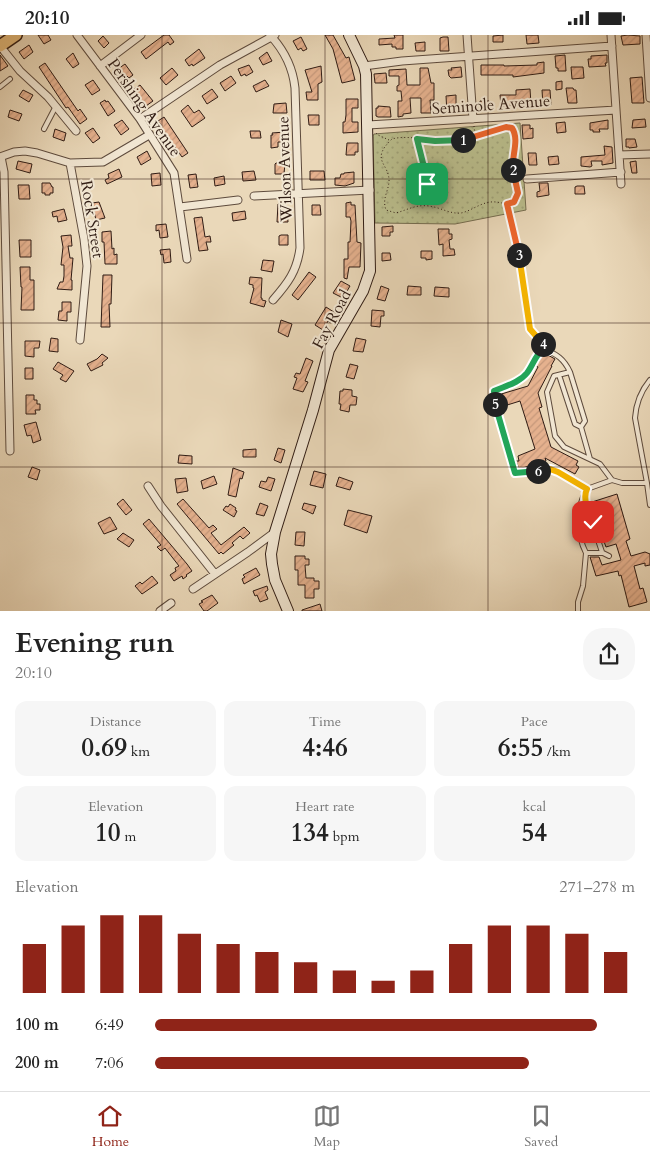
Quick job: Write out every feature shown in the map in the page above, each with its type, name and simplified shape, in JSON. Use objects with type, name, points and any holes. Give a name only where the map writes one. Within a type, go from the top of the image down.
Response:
[{"type":"main road","points":[[0,46],[16,35]]},
{"type":"street","name":"Pershing Avenue","points":[[77,35],[140,119],[174,173],[187,259]]},
{"type":"street","points":[[100,65],[141,35]]},
{"type":"street","name":"Fay Road","points":[[288,611],[275,580],[272,564],[271,554],[275,532],[308,427],[329,350],[337,333],[363,291],[370,271],[371,125],[366,74],[349,35]]},
{"type":"street","points":[[467,35],[473,119]]},
{"type":"street","points":[[611,35],[621,184]]},
{"type":"street","points":[[646,35],[650,98]]},
{"type":"street","points":[[140,119],[220,65],[273,36]]},
{"type":"street","name":"Wilson Avenue","points":[[273,36],[294,77],[300,248],[299,261],[291,278],[273,300]]},
{"type":"street","points":[[0,46],[20,71],[56,106],[76,131]]},
{"type":"street","points":[[364,66],[402,61],[612,46]]},
{"type":"street","name":"Seminole Avenue","points":[[371,125],[616,109]]},
{"type":"street","points":[[10,451],[4,172],[0,157],[14,152],[31,151],[70,163],[103,162],[149,135]]},
{"type":"street","points":[[619,155],[650,154]]},
{"type":"street","name":"Rock Street","points":[[70,163],[87,266],[80,340]]},
{"type":"street","points":[[527,179],[620,172]]},
{"type":"street","points":[[254,196],[370,190]]},
{"type":"street","points":[[180,207],[238,200]]},
{"type":"street","points":[[148,486],[161,506],[215,574]]},
{"type":"street","points":[[192,589],[275,532]]},
{"type":"street","points":[[160,611],[171,603]]},
{"type":"lane","points":[[0,87],[10,79]]},
{"type":"lane","points":[[44,129],[56,106]]},
{"type":"lane","points":[[581,427],[585,421],[570,372],[565,361],[549,351],[543,349],[537,355],[520,380],[494,391],[494,399],[515,473],[550,469],[586,490]]},
{"type":"lane","points":[[570,372],[554,377],[547,392],[555,436],[564,447],[600,464],[612,480],[622,483],[648,483]]},
{"type":"lane","points":[[559,375],[575,424],[581,427],[590,459]]},
{"type":"lane","points":[[650,380],[640,393],[635,418],[648,483],[650,505]]},
{"type":"lane","points":[[578,611],[578,602],[583,586],[586,553],[583,547],[578,513],[580,501],[586,490],[612,480]]},
{"type":"lane","points":[[586,490],[587,507],[602,553]]},
{"type":"lane","points":[[586,553],[602,553],[610,556]]},
{"type":"path","points":[[473,119],[475,138]]},
{"type":"path","points":[[371,125],[378,135],[390,140]]},
{"type":"path","points":[[506,127],[512,128],[516,134],[512,165],[518,193],[514,202],[507,204],[486,203],[463,213],[415,205],[396,213],[386,209],[384,204],[389,181],[381,158],[384,147],[390,140],[396,137],[417,139],[458,141],[475,138],[506,127]]},
{"type":"path","points":[[417,139],[425,171],[423,177],[425,182],[433,185],[438,182],[440,177],[437,170],[432,168],[425,171]]},
{"type":"path","points":[[507,204],[518,248],[530,329],[549,351]]},
{"type":"green space","points":[[520,123],[526,210],[455,224],[375,223],[374,134]]},
{"type":"building","points":[[38,35],[48,35],[51,40],[44,44]]},
{"type":"building","points":[[164,35],[169,35],[174,42],[170,45],[168,42],[146,59],[141,52]]},
{"type":"building","points":[[325,35],[333,35],[346,58],[349,57],[355,80],[342,83],[333,49]]},
{"type":"building","points":[[394,35],[403,35],[403,49],[396,49],[396,47],[392,47],[392,44],[379,45],[379,39],[395,38]]},
{"type":"building","points":[[503,35],[503,42],[493,42],[493,36]]},
{"type":"building","points":[[526,35],[538,35],[539,43],[527,44]]},
{"type":"building","points":[[103,36],[109,43],[104,48],[98,41]]},
{"type":"building","points":[[621,36],[640,36],[640,44],[623,45]]},
{"type":"building","points":[[301,37],[307,49],[303,51],[301,48],[298,50],[293,41]]},
{"type":"building","points":[[448,37],[449,51],[440,51],[440,38]]},
{"type":"building","points":[[425,42],[425,51],[416,51],[415,43]]},
{"type":"building","points":[[29,45],[33,52],[24,59],[19,52]]},
{"type":"building","points":[[199,49],[205,58],[193,66],[192,64],[189,66],[185,60]]},
{"type":"building","points":[[267,52],[272,61],[263,65],[259,58]]},
{"type":"building","points":[[73,53],[79,64],[73,68],[66,59]]},
{"type":"building","points":[[0,55],[8,66],[0,71]]},
{"type":"building","points":[[565,55],[566,71],[558,71],[555,56]]},
{"type":"building","points":[[607,55],[606,66],[589,67],[588,59],[591,59],[591,56]]},
{"type":"building","points":[[544,62],[544,73],[513,77],[513,75],[481,75],[481,65],[537,65],[537,63]]},
{"type":"building","points":[[45,63],[78,111],[80,109],[87,119],[80,124],[68,107],[66,108],[39,67]]},
{"type":"building","points":[[125,64],[133,75],[129,78],[125,77],[118,69]]},
{"type":"building","points":[[249,65],[253,72],[246,76],[245,74],[241,76],[238,69]]},
{"type":"building","points":[[321,66],[322,82],[318,84],[318,100],[307,100],[306,92],[312,92],[305,70]]},
{"type":"building","points":[[461,67],[462,77],[451,78],[449,76],[448,70]]},
{"type":"building","points":[[571,67],[583,67],[584,78],[572,79]]},
{"type":"building","points":[[172,68],[178,75],[166,85],[160,78]]},
{"type":"building","points":[[420,68],[428,68],[431,83],[434,83],[434,100],[430,100],[431,113],[421,113],[421,98],[410,98],[411,113],[398,117],[398,101],[402,101],[401,91],[397,91],[399,76],[389,76],[389,70],[406,69],[407,85],[420,85]]},
{"type":"building","points":[[386,73],[387,83],[375,83],[374,74]]},
{"type":"building","points":[[231,76],[236,83],[225,91],[220,83]]},
{"type":"building","points":[[642,77],[644,103],[632,103],[630,78]]},
{"type":"building","points":[[93,80],[100,90],[92,95],[85,85]]},
{"type":"building","points":[[265,80],[269,86],[256,92],[253,86]]},
{"type":"building","points":[[562,81],[562,89],[556,90],[556,82]]},
{"type":"building","points":[[140,85],[153,101],[146,106],[133,90]]},
{"type":"building","points":[[566,88],[576,90],[577,103],[568,103]]},
{"type":"building","points":[[212,89],[218,97],[207,104],[202,96]]},
{"type":"building","points":[[530,89],[531,104],[501,106],[500,95],[516,95],[516,90]]},
{"type":"building","points":[[23,90],[33,95],[29,102],[19,96]]},
{"type":"building","points":[[542,90],[550,90],[551,105],[543,105]]},
{"type":"building","points":[[456,95],[456,112],[447,113],[446,96]]},
{"type":"building","points":[[346,99],[358,99],[358,108],[352,108],[352,122],[358,122],[358,132],[343,133]]},
{"type":"building","points":[[105,100],[106,102],[108,101],[115,111],[108,116],[100,103]]},
{"type":"building","points":[[480,101],[489,101],[489,109],[480,110]]},
{"type":"building","points":[[286,103],[287,113],[273,113],[274,104]]},
{"type":"building","points":[[188,105],[194,113],[199,110],[205,118],[192,127],[181,111]]},
{"type":"building","points":[[378,106],[390,107],[391,117],[376,116],[376,108]]},
{"type":"building","points":[[10,110],[22,114],[19,121],[8,117]]},
{"type":"building","points":[[308,115],[319,115],[319,125],[309,125]]},
{"type":"building","points":[[164,117],[188,153],[182,157],[158,121]]},
{"type":"building","points":[[645,119],[646,127],[632,128],[633,120]]},
{"type":"building","points":[[122,120],[129,129],[121,135],[114,125]]},
{"type":"building","points":[[608,120],[608,129],[599,129],[600,132],[590,130],[590,123]]},
{"type":"building","points":[[565,122],[566,132],[557,133],[556,123]]},
{"type":"building","points":[[522,125],[530,125],[530,129],[533,128],[533,138],[523,139]]},
{"type":"building","points":[[93,128],[100,138],[93,143],[85,133]]},
{"type":"building","points":[[55,129],[66,133],[64,141],[53,137]]},
{"type":"building","points":[[250,131],[260,131],[261,138],[251,138]]},
{"type":"building","points":[[285,132],[285,142],[278,142],[278,147],[271,148],[272,133]]},
{"type":"building","points":[[626,139],[635,139],[637,147],[626,147]]},
{"type":"building","points":[[347,143],[358,143],[358,152],[355,152],[355,155],[346,155]]},
{"type":"building","points":[[604,146],[612,147],[613,163],[602,165],[602,161],[591,161],[592,166],[590,167],[581,166],[581,157],[605,155]]},
{"type":"building","points":[[147,151],[151,159],[141,165],[137,157]]},
{"type":"building","points":[[528,153],[536,153],[537,165],[529,165]]},
{"type":"building","points":[[558,156],[559,164],[549,165],[548,157]]},
{"type":"building","points":[[18,161],[32,164],[30,173],[16,169]]},
{"type":"building","points":[[636,161],[637,173],[632,173],[630,162]]},
{"type":"building","points":[[276,163],[285,163],[284,174],[275,174]]},
{"type":"building","points":[[119,169],[122,177],[107,184],[105,180],[109,178],[108,174]]},
{"type":"building","points":[[254,171],[256,180],[243,181],[242,172]]},
{"type":"building","points":[[310,171],[324,171],[325,180],[310,180]]},
{"type":"building","points":[[354,172],[354,183],[345,186],[335,185],[335,178],[340,178],[341,174],[344,173]]},
{"type":"building","points":[[160,173],[161,185],[152,186],[151,174]]},
{"type":"building","points":[[196,174],[198,187],[190,188],[188,175]]},
{"type":"building","points":[[224,176],[225,184],[215,186],[214,178]]},
{"type":"building","points":[[42,183],[50,183],[53,187],[53,193],[45,195],[45,193],[42,193]]},
{"type":"building","points":[[539,183],[548,183],[549,195],[537,197],[537,192],[540,191]]},
{"type":"building","points":[[18,185],[29,185],[30,199],[19,199]]},
{"type":"building","points":[[584,186],[585,194],[575,194],[575,187]]},
{"type":"building","points":[[99,202],[105,218],[96,220],[92,203]]},
{"type":"building","points":[[351,202],[351,205],[355,205],[357,242],[361,243],[360,267],[349,267],[347,279],[344,278],[344,259],[348,259],[351,221],[350,217],[346,217],[346,203]]},
{"type":"building","points":[[278,204],[284,204],[284,209],[287,208],[288,222],[277,222]]},
{"type":"building","points":[[312,205],[320,205],[321,215],[312,215]]},
{"type":"building","points":[[64,209],[67,220],[58,222],[57,216],[53,217],[52,212]]},
{"type":"building","points":[[245,211],[246,219],[233,221],[232,213]]},
{"type":"building","points":[[202,217],[205,237],[210,236],[211,242],[206,242],[208,250],[199,251],[194,218]]},
{"type":"building","points":[[166,224],[168,237],[160,238],[159,230],[156,231],[156,225]]},
{"type":"building","points":[[393,226],[393,232],[390,232],[390,236],[382,236],[382,227]]},
{"type":"building","points":[[438,229],[449,229],[449,234],[452,234],[452,239],[449,240],[450,249],[454,249],[455,255],[443,256],[443,244],[439,245]]},
{"type":"building","points":[[111,231],[112,249],[114,248],[114,255],[117,254],[117,264],[105,264],[102,232]]},
{"type":"building","points":[[71,235],[72,246],[68,246],[70,258],[73,258],[72,290],[57,289],[60,282],[63,282],[64,276],[64,265],[61,265],[63,247],[61,236]]},
{"type":"building","points":[[288,235],[288,245],[279,245],[279,236]]},
{"type":"building","points":[[19,240],[31,240],[31,257],[20,257]]},
{"type":"building","points":[[170,249],[171,262],[164,263],[163,254],[161,255],[160,250]]},
{"type":"building","points":[[421,251],[432,251],[432,259],[426,260],[426,258],[421,258]]},
{"type":"building","points":[[382,253],[390,253],[391,260],[382,261]]},
{"type":"building","points":[[263,260],[274,261],[272,272],[261,270]]},
{"type":"building","points":[[20,267],[30,267],[30,280],[34,280],[34,310],[21,310],[22,287]]},
{"type":"building","points":[[309,272],[316,277],[298,300],[292,295]]},
{"type":"building","points":[[103,275],[112,275],[111,304],[109,304],[110,327],[101,327]]},
{"type":"building","points":[[250,277],[262,278],[261,298],[266,301],[264,307],[250,303],[254,288],[253,285],[249,284]]},
{"type":"building","points":[[341,281],[350,286],[343,298],[333,293]]},
{"type":"building","points":[[381,286],[389,289],[385,301],[377,299]]},
{"type":"building","points":[[408,286],[421,287],[421,295],[407,295]]},
{"type":"building","points":[[435,287],[449,288],[449,297],[434,296]]},
{"type":"building","points":[[62,302],[71,302],[71,312],[67,312],[67,321],[58,320],[59,311],[62,311]]},
{"type":"building","points":[[326,307],[337,314],[331,323],[328,321],[323,330],[315,325]]},
{"type":"building","points":[[372,310],[384,311],[384,316],[381,316],[380,327],[371,326]]},
{"type":"building","points":[[281,320],[292,324],[288,337],[278,332]]},
{"type":"building","points":[[51,338],[58,339],[58,352],[49,351]]},
{"type":"building","points":[[356,338],[366,340],[363,352],[353,351]]},
{"type":"building","points":[[25,341],[40,341],[39,348],[34,348],[34,357],[25,356]]},
{"type":"building","points":[[102,354],[108,358],[102,363],[103,365],[91,371],[87,364]]},
{"type":"building","points":[[546,354],[555,359],[538,393],[542,407],[539,408],[551,447],[578,461],[576,465],[579,467],[575,474],[545,458],[546,461],[519,469],[516,461],[519,461],[518,456],[535,449],[520,401],[504,406],[502,401],[499,402],[498,398],[498,395],[528,386],[538,367],[536,366],[542,356]]},
{"type":"building","points":[[306,358],[313,361],[305,381],[308,382],[303,392],[293,389],[297,378],[294,377],[296,373],[300,374]]},
{"type":"building","points":[[58,362],[74,371],[66,382],[60,379],[63,375],[53,369]]},
{"type":"building","points":[[350,364],[358,366],[354,379],[346,377]]},
{"type":"building","points":[[25,368],[33,368],[33,379],[25,379]]},
{"type":"building","points":[[343,389],[352,390],[352,396],[357,397],[356,405],[350,405],[349,412],[340,410],[340,391],[343,391]]},
{"type":"building","points":[[26,395],[34,395],[34,400],[37,400],[37,404],[40,404],[40,410],[35,410],[36,414],[26,414]]},
{"type":"building","points":[[36,422],[41,440],[33,443],[31,435],[27,436],[24,425]]},
{"type":"building","points":[[278,448],[285,450],[281,463],[274,460]]},
{"type":"building","points":[[256,449],[256,457],[243,457],[243,450]]},
{"type":"building","points":[[179,455],[192,456],[192,464],[178,463]]},
{"type":"building","points":[[32,467],[40,470],[37,480],[28,477]]},
{"type":"building","points":[[233,468],[244,472],[242,479],[240,478],[236,497],[228,495]]},
{"type":"building","points":[[314,471],[326,474],[323,488],[310,485]]},
{"type":"building","points":[[214,476],[217,484],[203,489],[201,481]]},
{"type":"building","points":[[268,477],[275,479],[271,491],[259,487],[261,481],[266,482]]},
{"type":"building","points":[[339,477],[353,482],[350,490],[336,486]]},
{"type":"building","points":[[186,478],[188,491],[177,493],[175,479]]},
{"type":"building","points":[[617,494],[630,539],[626,541],[631,556],[645,552],[650,554],[650,565],[645,566],[645,563],[634,566],[640,589],[643,588],[647,602],[629,607],[621,575],[619,576],[618,571],[596,576],[590,557],[599,557],[602,565],[621,560],[616,544],[606,547],[602,536],[606,535],[600,517],[597,512],[595,513],[592,502]]},
{"type":"building","points":[[123,499],[132,510],[126,515],[117,504]]},
{"type":"building","points":[[183,499],[209,528],[213,525],[217,529],[211,533],[221,545],[244,527],[250,533],[243,539],[240,536],[232,543],[234,545],[223,554],[221,552],[219,554],[177,504]]},
{"type":"building","points":[[260,503],[268,506],[264,516],[256,514]]},
{"type":"building","points":[[304,503],[316,506],[313,514],[302,509]]},
{"type":"building","points":[[230,504],[237,511],[234,517],[223,510]]},
{"type":"building","points":[[348,510],[372,516],[367,533],[344,525]]},
{"type":"building","points":[[110,517],[117,529],[104,534],[98,523]]},
{"type":"building","points":[[149,519],[192,571],[183,579],[182,576],[174,581],[170,575],[179,566],[165,548],[161,551],[157,547],[161,545],[143,524]]},
{"type":"building","points":[[296,532],[305,532],[304,546],[295,545]]},
{"type":"building","points":[[123,533],[134,540],[129,547],[117,539]]},
{"type":"building","points":[[295,556],[305,556],[305,559],[309,559],[309,565],[305,565],[306,578],[314,578],[314,581],[319,581],[319,589],[314,589],[314,598],[305,598],[305,585],[298,585],[298,570],[295,570]]},
{"type":"building","points":[[256,568],[260,575],[244,584],[242,579],[245,577],[243,575]]},
{"type":"building","points":[[152,576],[158,583],[142,594],[135,586],[140,582],[142,584]]},
{"type":"building","points":[[267,586],[268,590],[265,592],[268,599],[260,602],[253,591]]},
{"type":"building","points":[[212,595],[218,603],[204,611],[199,604]]},
{"type":"building","points":[[320,604],[322,611],[302,611],[302,610]]},
{"type":"route","points":[[427,184],[423,180],[425,171],[417,139],[458,141],[506,127],[512,128],[516,134],[512,165],[518,193],[514,202],[507,204],[518,248],[530,329],[549,351],[543,349],[520,380],[494,391],[494,399],[515,473],[550,469],[587,489],[585,492],[587,507],[593,522]]}]
